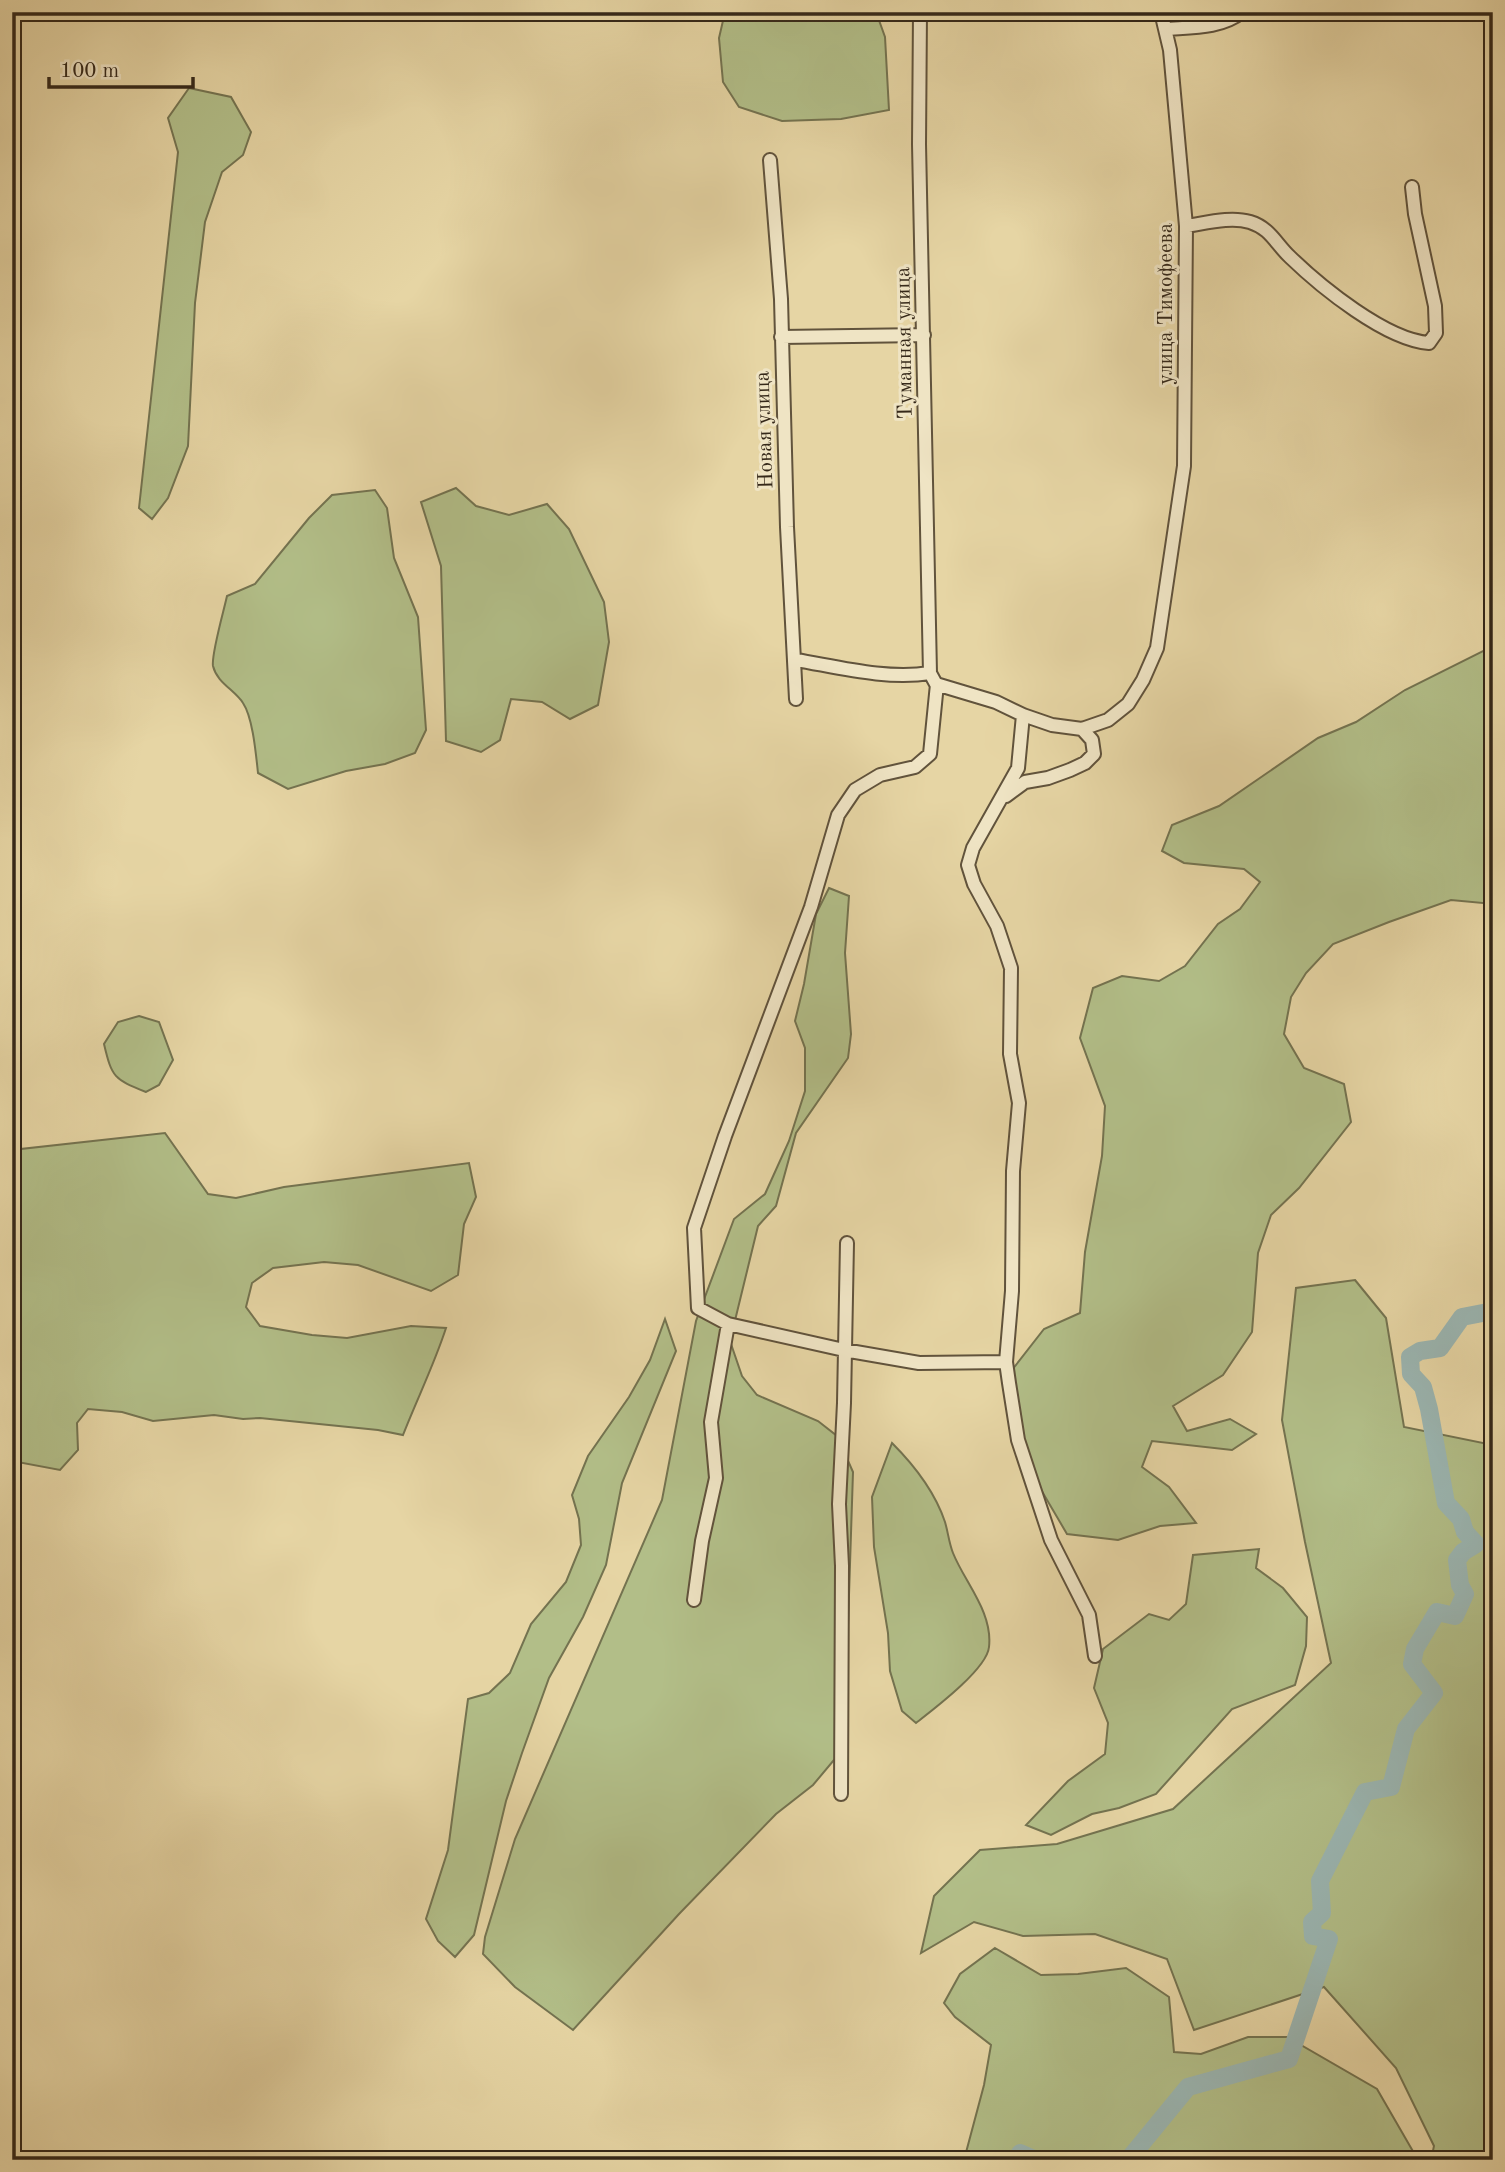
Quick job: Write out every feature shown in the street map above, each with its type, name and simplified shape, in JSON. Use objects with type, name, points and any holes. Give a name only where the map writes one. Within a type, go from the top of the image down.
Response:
[{"type":"street","name":"Туманная улица","points":[[728,1324],[698,1308],[694,1228],[725,1136],[811,907],[838,815],[855,790],[880,775],[915,767],[930,754],[934,678],[919,144],[919,12]]},
{"type":"street","name":"улица Тимофеева","points":[[1082,729],[1108,720],[1128,704],[1157,648],[1184,466],[1186,226],[1170,50],[1161,12]]},
{"type":"street","points":[[1165,30],[1228,21],[1242,12]]},
{"type":"street","name":"Новая улица","points":[[770,160],[781,337],[796,699]]},
{"type":"street","points":[[1186,226],[1222,221],[1250,222],[1270,232],[1284,251],[1337,297],[1384,327],[1415,342],[1429,343],[1436,333],[1435,306],[1415,214],[1412,187]]},
{"type":"street","points":[[781,337],[924,335]]},
{"type":"street","points":[[796,660],[934,678],[1052,725],[1082,729],[1091,740],[1094,754],[1085,763],[1048,778],[1025,782],[1000,800]]},
{"type":"street","points":[[1023,715],[1018,768],[973,848],[968,865],[974,884],[997,926],[1011,968],[1010,1054],[1019,1103],[1013,1171],[1012,1291],[1006,1362],[1018,1440],[1051,1540],[1089,1615],[1095,1656]]},
{"type":"street","points":[[841,1794],[842,1566],[839,1504],[847,1242]]},
{"type":"street","points":[[694,1600],[702,1541],[716,1478],[711,1422],[728,1324],[844,1350],[919,1363],[1006,1362]]},
{"type":"green space","points":[[725,12],[876,12],[885,37],[889,110],[841,119],[782,121],[739,107],[723,82],[719,38]]},
{"type":"green space","points":[[189,88],[231,97],[251,132],[243,155],[222,172],[205,222],[195,303],[188,446],[168,498],[152,519],[139,508],[178,152],[168,118]]},
{"type":"green space","points":[[456,488],[476,506],[509,515],[547,504],[569,529],[604,602],[609,642],[598,705],[570,719],[542,702],[511,699],[500,740],[481,752],[446,741],[441,566],[421,502]]},
{"type":"green space","points":[[375,490],[387,508],[394,558],[418,617],[426,730],[415,753],[385,764],[346,771],[288,789],[258,773],[254,737],[246,710],[240,698],[218,677],[213,666],[227,596],[255,584],[309,518],[332,495]]},
{"type":"green space","points":[[1493,646],[1493,904],[1451,900],[1333,944],[1306,973],[1291,997],[1284,1034],[1304,1068],[1344,1084],[1351,1122],[1299,1188],[1271,1215],[1258,1253],[1252,1332],[1223,1375],[1173,1406],[1187,1431],[1230,1419],[1256,1434],[1232,1450],[1152,1441],[1142,1467],[1169,1487],[1196,1523],[1160,1526],[1118,1540],[1067,1534],[1040,1488],[1010,1421],[1012,1370],[1044,1329],[1080,1313],[1085,1252],[1102,1156],[1105,1106],[1080,1038],[1093,988],[1122,976],[1159,981],[1185,966],[1218,924],[1240,909],[1260,882],[1244,869],[1184,863],[1162,851],[1172,825],[1219,806],[1318,738],[1356,722],[1405,690]]},
{"type":"green space","points":[[829,888],[849,896],[845,953],[851,1034],[848,1058],[796,1133],[776,1206],[758,1226],[730,1341],[742,1376],[757,1395],[818,1421],[837,1436],[853,1472],[844,1748],[813,1785],[776,1814],[679,1914],[573,2030],[515,1987],[483,1954],[485,1937],[515,1839],[662,1500],[696,1321],[734,1219],[765,1194],[789,1141],[805,1091],[805,1048],[795,1021],[816,914]]},
{"type":"green space","points":[[139,1016],[159,1022],[173,1060],[159,1085],[146,1092],[116,1076],[109,1064],[104,1044],[118,1022]]},
{"type":"green space","points":[[165,1133],[208,1194],[236,1198],[284,1187],[469,1163],[476,1197],[464,1224],[458,1275],[431,1291],[358,1265],[324,1262],[273,1268],[252,1283],[246,1307],[260,1326],[312,1335],[347,1338],[411,1326],[446,1328],[403,1435],[378,1430],[214,1415],[153,1421],[122,1412],[88,1409],[77,1423],[78,1450],[60,1470],[12,1461],[12,1150]]},
{"type":"green space","points":[[1355,1280],[1386,1318],[1404,1427],[1493,1445],[1493,2160],[1431,2160],[1434,2146],[1396,2068],[1324,1987],[1194,2030],[1167,1959],[1095,1934],[1023,1936],[974,1922],[921,1953],[934,1896],[980,1850],[1057,1844],[1173,1809],[1331,1663],[1282,1420],[1296,1288]]},
{"type":"green space","points":[[665,1319],[676,1351],[622,1483],[606,1565],[583,1617],[549,1678],[506,1801],[474,1935],[455,1957],[438,1941],[426,1919],[448,1850],[468,1699],[489,1693],[510,1673],[531,1624],[566,1582],[581,1545],[579,1519],[572,1495],[588,1456],[629,1397],[650,1360]]},
{"type":"green space","points":[[892,1443],[916,1470],[936,1500],[953,1553],[983,1610],[989,1634],[986,1656],[970,1677],[916,1723],[902,1711],[890,1671],[888,1633],[874,1547],[872,1497]]},
{"type":"green space","points":[[1259,1549],[1256,1568],[1283,1588],[1307,1617],[1306,1646],[1295,1685],[1232,1709],[1156,1794],[1119,1808],[1092,1814],[1051,1835],[1026,1825],[1068,1781],[1105,1754],[1108,1723],[1094,1688],[1103,1649],[1149,1614],[1169,1620],[1186,1604],[1193,1555]]},
{"type":"green space","points":[[995,1948],[1041,1975],[1126,1968],[1169,1997],[1174,2052],[1201,2054],[1248,2037],[1287,2037],[1377,2089],[1418,2160],[964,2160],[984,2085],[991,2045],[955,2017],[944,2003],[960,1974]]},
{"type":"waterway","points":[[1128,2160],[1188,2087],[1289,2059],[1329,1939],[1313,1936],[1312,1922],[1322,1913],[1320,1881],[1365,1792],[1391,1787],[1406,1729],[1434,1693],[1412,1664],[1415,1649],[1437,1612],[1455,1616],[1465,1594],[1460,1585],[1457,1560],[1463,1552],[1476,1544],[1465,1532],[1461,1519],[1446,1503],[1429,1409],[1423,1387],[1411,1374],[1410,1357],[1420,1351],[1440,1348],[1462,1317],[1493,1311]]},
{"type":"waterway","points":[[1017,2160],[1020,2153],[1036,2160]]}]
